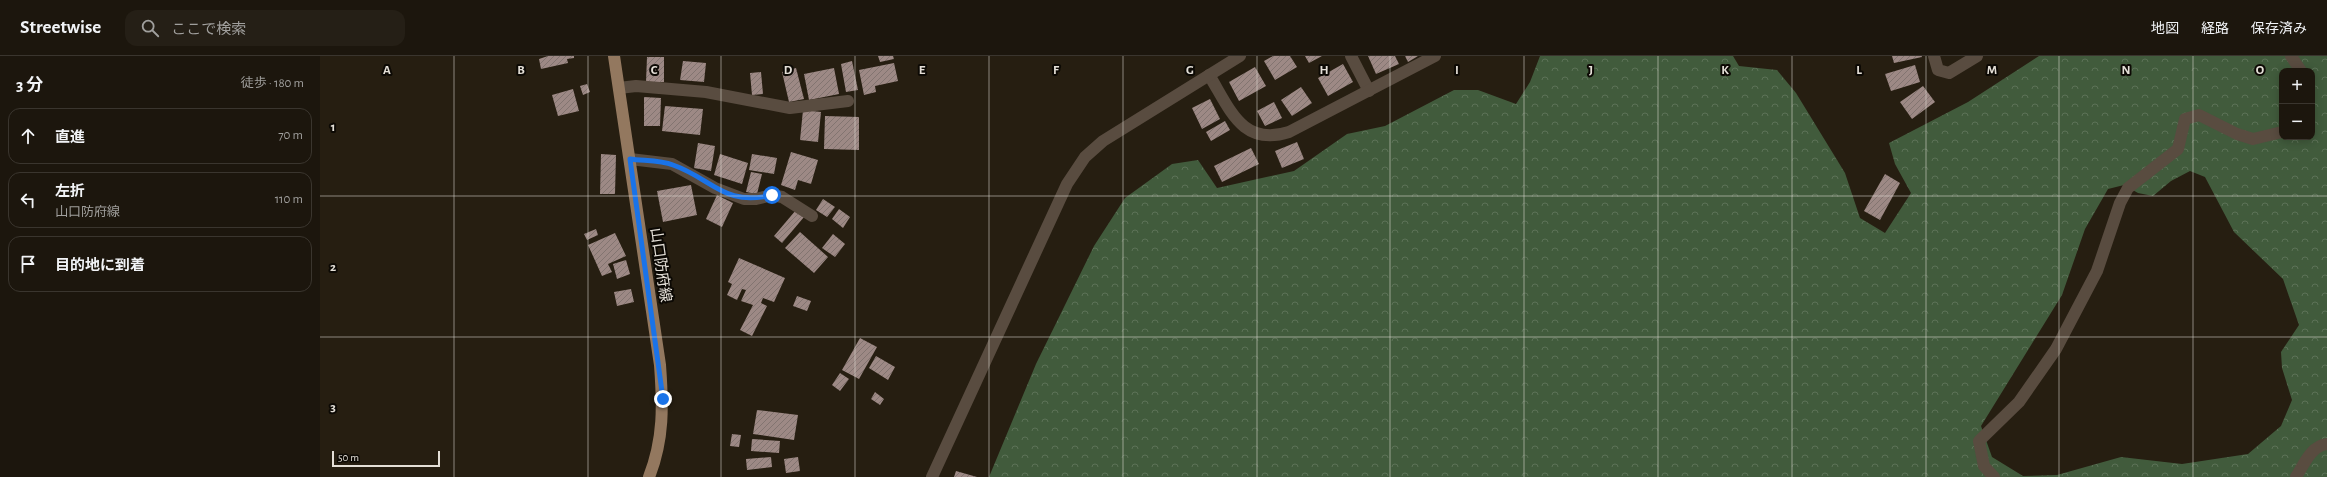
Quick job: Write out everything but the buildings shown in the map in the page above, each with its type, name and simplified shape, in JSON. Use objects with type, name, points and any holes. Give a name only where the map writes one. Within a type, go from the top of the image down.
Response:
[{"type":"main road","name":"山口防府線","points":[[614,56],[620,88],[663,399],[662,426],[658,453],[649,477]]},
{"type":"street","points":[[932,477],[1067,184],[1085,157],[1103,141],[1240,56]]},
{"type":"street","points":[[1351,56],[1369,91]]},
{"type":"street","points":[[1209,75],[1240,123],[1256,134],[1273,137],[1289,132],[1435,56]]},
{"type":"street","points":[[1934,56],[1938,70],[1949,73],[1977,56]]},
{"type":"street","points":[[2291,56],[2299,68]]},
{"type":"street","points":[[620,88],[636,86],[706,92],[790,108],[848,101]]},
{"type":"street","points":[[1994,477],[1984,466],[1980,441],[2019,402],[2056,349],[2097,270],[2120,203],[2128,188],[2178,149],[2185,119],[2199,115],[2237,134],[2253,139],[2279,133]]},
{"type":"street","points":[[630,159],[672,164],[715,188],[744,198],[756,199],[772,195],[782,197],[812,216]]},
{"type":"street","points":[[2296,477],[2311,453],[2320,445],[2327,444]]},
{"type":"green space","points":[[1540,56],[1733,56],[1739,66],[1777,70],[1796,93],[1845,173],[1860,218],[1885,233],[1911,193],[1895,164],[1889,143],[1968,102],[2039,56],[2327,56],[2327,477],[989,477],[1036,364],[1094,246],[1125,198],[1172,164],[1198,160],[1217,188],[1294,171],[1347,134],[1385,126],[1454,90],[1478,90],[1516,104],[1530,82]],"holes":[[[2190,171],[2205,177],[2234,232],[2283,279],[2299,325],[2281,352],[2282,368],[2292,400],[2281,426],[2248,454],[2182,464],[2121,457],[2057,475],[2023,476],[1992,457],[1981,426],[2062,295],[2085,229],[2108,189],[2124,185],[2138,193],[2153,196],[2171,181]]]},
{"type":"route","points":[[663,399],[660,365],[630,159],[672,164],[730,195],[756,199],[772,195]]}]
